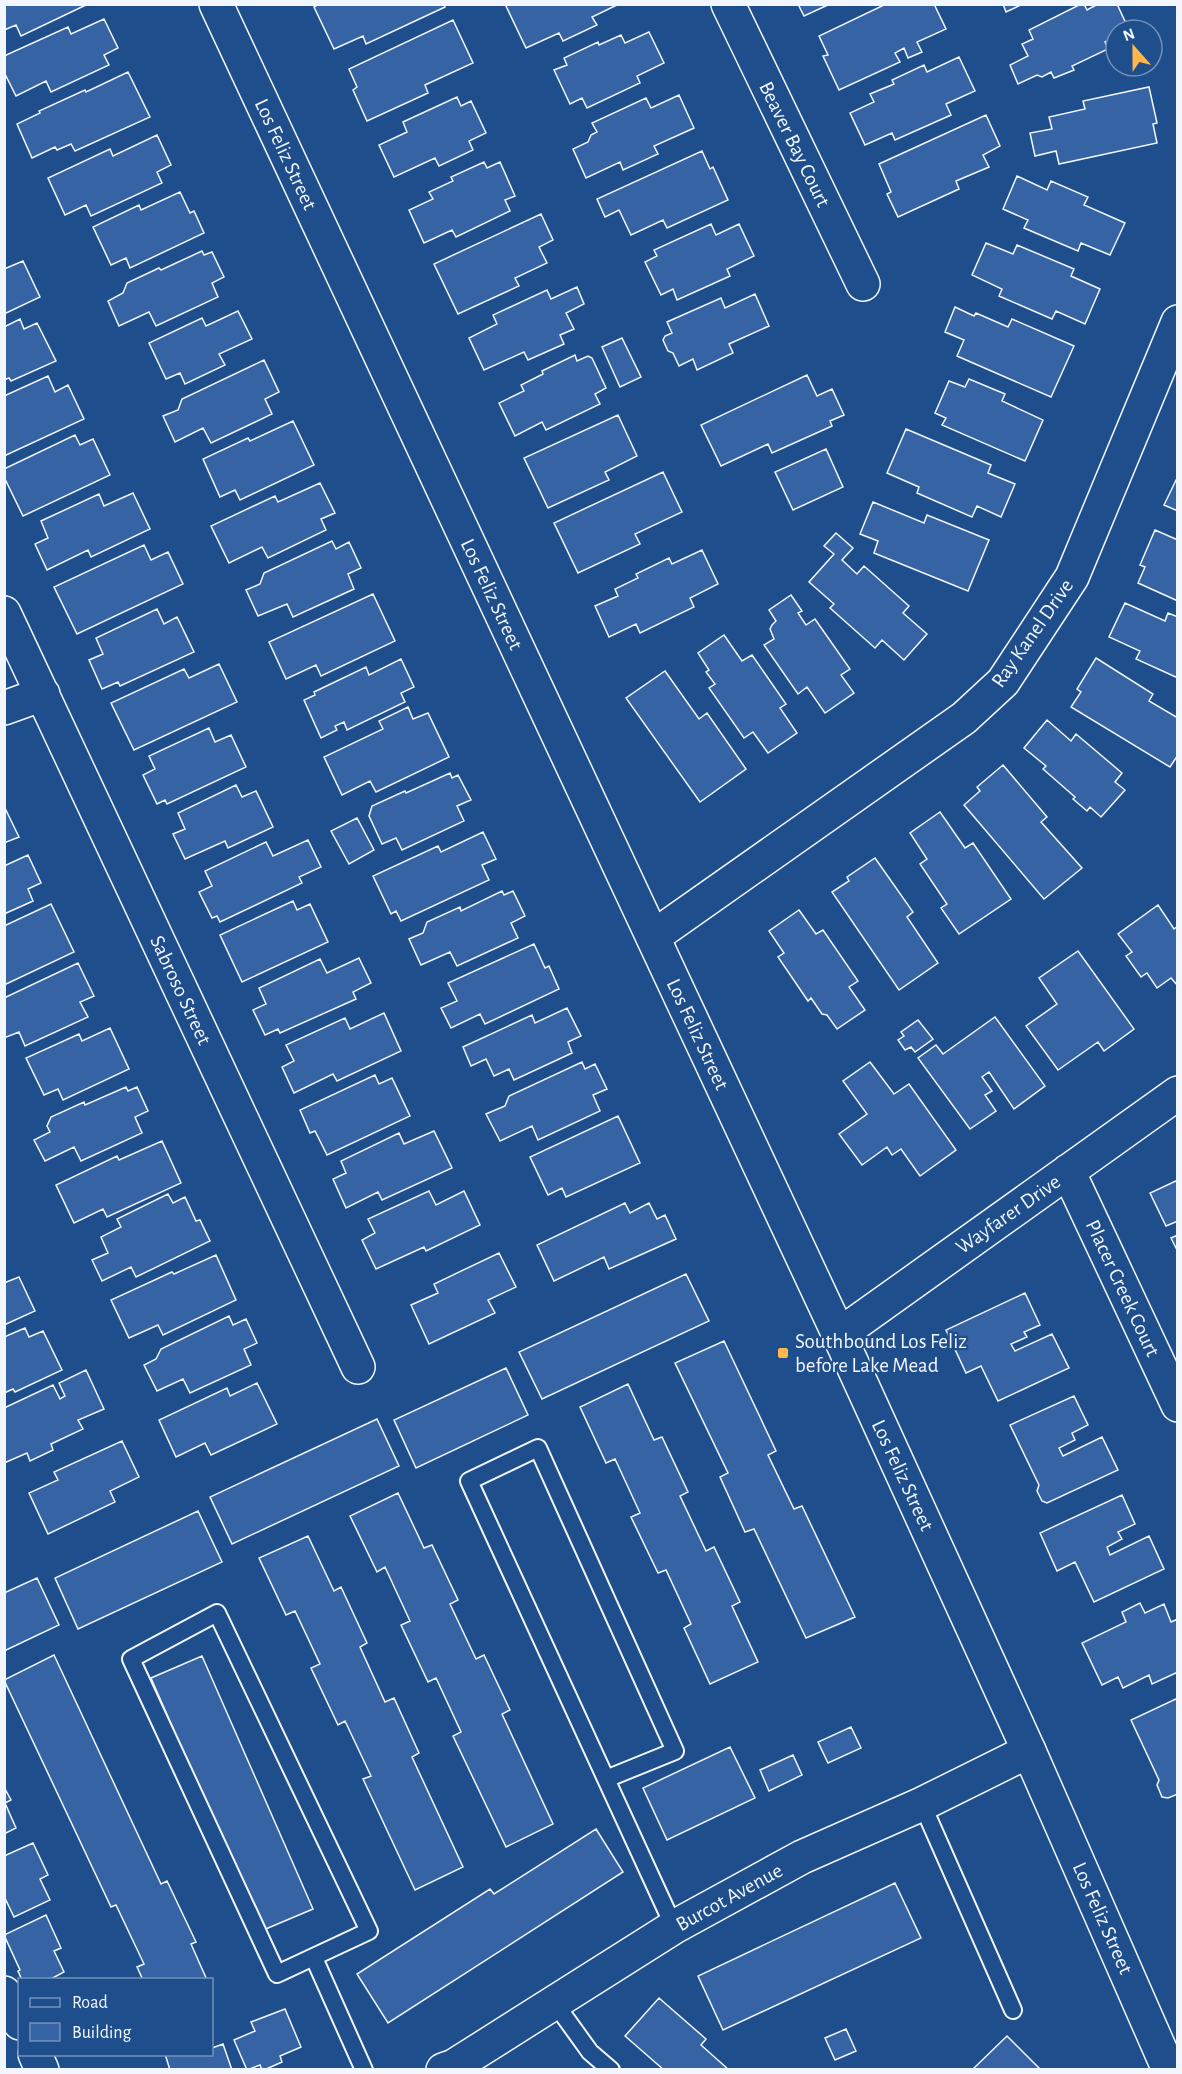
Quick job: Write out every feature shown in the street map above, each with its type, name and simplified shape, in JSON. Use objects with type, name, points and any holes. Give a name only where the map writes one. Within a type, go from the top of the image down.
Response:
[{"type":"street","name":"Los Feliz Street","points":[[216,4],[839,1335],[1029,1751],[1169,2070]]},
{"type":"street","name":"Beaver Bay Court","points":[[728,4],[863,284]]},
{"type":"street","name":"Ray Kanel Drive","points":[[653,937],[964,718],[1003,682],[1072,577],[1178,321]]},
{"type":"street","name":"Sabroso Street","points":[[4,614],[358,1366]]},
{"type":"street","points":[[4,708],[43,694]]},
{"type":"street","name":"Wayfarer Drive","points":[[839,1335],[1178,1094]]},
{"type":"street","name":"Placer Creek Court","points":[[1068,1171],[1178,1405]]},
{"type":"street","name":"Burcot Avenue","points":[[452,2068],[674,1927],[802,1857],[922,1804],[1029,1751]]},
{"type":"street","points":[[4,1993],[18,2019]]},
{"type":"street","points":[[35,2056],[42,2070]]},
{"type":"lane","points":[[606,1779],[675,1751],[538,1448],[469,1481],[674,1927]]},
{"type":"lane","points":[[218,1613],[369,1931],[314,1958],[277,1974],[131,1659],[218,1613]]},
{"type":"lane","points":[[922,1804],[1013,2010]]},
{"type":"lane","points":[[314,1958],[364,2070]]},
{"type":"lane","points":[[554,2002],[590,2052],[611,2070]]},
{"type":"building","points":[[4,4],[88,4],[21,36],[16,25],[4,30]]},
{"type":"building","points":[[319,4],[444,4],[445,7],[366,44],[363,36],[334,49],[314,7]]},
{"type":"building","points":[[510,4],[619,4],[592,17],[597,25],[563,41],[559,33],[526,48],[506,6]]},
{"type":"building","points":[[798,4],[830,4],[804,16]]},
{"type":"building","points":[[886,4],[934,4],[946,29],[917,42],[922,52],[908,58],[904,48],[895,53],[900,62],[839,90],[823,56],[828,55],[819,36]]},
{"type":"building","points":[[1003,4],[1023,4],[1006,12]]},
{"type":"building","points":[[1081,4],[1084,4],[1087,10],[1098,4],[1117,4],[1123,18],[1104,18],[1104,51],[1072,66],[1074,70],[1054,78],[1051,72],[1042,77],[1037,75],[1018,84],[1010,65],[1028,56],[1022,44],[1033,39],[1029,30]]},
{"type":"building","points":[[104,19],[118,48],[104,55],[109,65],[51,92],[46,81],[16,96],[4,72],[4,56],[68,27],[71,34]]},
{"type":"building","points":[[453,20],[473,63],[425,85],[428,93],[367,121],[353,90],[357,87],[349,69]]},
{"type":"building","points":[[649,32],[664,63],[637,76],[640,83],[587,108],[582,98],[570,104],[554,70],[567,65],[564,58],[598,42],[599,45],[621,35],[625,43]]},
{"type":"building","points":[[959,57],[975,91],[946,104],[951,115],[895,140],[892,133],[865,145],[850,113],[874,102],[870,94],[894,84],[892,80],[924,65],[927,72]]},
{"type":"building","points":[[128,72],[150,117],[75,151],[71,144],[57,150],[55,147],[32,158],[17,124],[40,113],[39,111]]},
{"type":"building","points":[[1149,87],[1157,123],[1153,124],[1157,143],[1059,164],[1056,151],[1035,156],[1030,133],[1052,129],[1049,117],[1085,109],[1083,101]]},
{"type":"building","points":[[679,95],[694,128],[654,146],[658,154],[623,170],[620,162],[586,178],[573,149],[588,142],[591,135],[597,132],[592,123],[646,98],[651,108]]},
{"type":"building","points":[[457,97],[461,106],[471,101],[486,133],[469,141],[473,150],[439,166],[435,158],[394,177],[379,145],[407,132],[403,122]]},
{"type":"building","points":[[986,115],[1000,146],[983,155],[989,167],[956,181],[959,189],[898,217],[887,194],[891,192],[879,164]]},
{"type":"building","points":[[157,135],[171,165],[157,172],[162,183],[91,216],[86,205],[65,215],[48,178],[110,149],[113,156]]},
{"type":"building","points":[[702,151],[710,169],[713,167],[728,200],[667,228],[663,220],[631,235],[619,210],[605,217],[597,199]]},
{"type":"building","points":[[484,162],[487,168],[500,162],[515,196],[505,200],[510,211],[456,237],[452,230],[424,243],[409,210],[433,199],[429,192],[453,181],[451,177]]},
{"type":"building","points":[[1017,176],[1047,190],[1051,181],[1088,197],[1084,205],[1125,223],[1110,255],[1081,243],[1078,251],[1024,228],[1028,220],[1003,209]]},
{"type":"building","points":[[180,192],[190,213],[194,211],[204,233],[130,268],[126,258],[111,265],[93,227],[139,205],[141,210]]},
{"type":"building","points":[[541,214],[553,240],[539,247],[547,263],[515,278],[519,286],[458,314],[434,264]]},
{"type":"building","points":[[711,224],[716,235],[739,224],[754,256],[727,269],[730,276],[677,300],[673,289],[661,295],[645,262],[657,256],[654,250]]},
{"type":"building","points":[[986,243],[1013,254],[1017,245],[1074,269],[1071,276],[1100,289],[1085,324],[1056,311],[1052,319],[999,296],[1002,289],[972,275]]},
{"type":"building","points":[[202,251],[204,255],[212,252],[224,277],[212,283],[218,297],[156,326],[149,312],[119,326],[108,301],[123,293],[127,283]]},
{"type":"building","points":[[23,261],[40,297],[4,314],[4,269]]},
{"type":"building","points":[[577,287],[584,304],[566,313],[574,329],[560,335],[564,344],[528,360],[524,352],[484,370],[469,338],[497,324],[493,315],[547,290],[551,299]]},
{"type":"building","points":[[755,294],[769,326],[729,344],[733,353],[697,370],[693,359],[679,366],[663,340],[665,336],[672,333],[667,322],[721,298],[725,308]]},
{"type":"building","points":[[955,307],[974,316],[976,313],[1008,327],[1012,319],[1074,346],[1051,397],[957,356],[964,340],[945,332]]},
{"type":"building","points":[[238,311],[252,339],[219,354],[225,365],[185,384],[180,373],[166,379],[149,343],[202,318],[206,326]]},
{"type":"building","points":[[20,319],[24,329],[37,323],[56,361],[11,381],[9,378],[4,380],[4,327]]},
{"type":"building","points":[[622,338],[641,377],[620,387],[602,347]]},
{"type":"building","points":[[575,355],[577,361],[588,356],[592,358],[606,388],[595,394],[600,404],[546,430],[542,422],[515,436],[499,403],[524,391],[521,385],[543,374],[542,371]]},
{"type":"building","points":[[264,360],[279,392],[265,399],[272,414],[211,443],[203,428],[175,442],[163,416],[178,410],[182,399]]},
{"type":"building","points":[[807,375],[817,396],[832,389],[844,415],[830,421],[832,426],[772,453],[768,444],[721,466],[701,425]]},
{"type":"building","points":[[48,376],[55,392],[68,385],[84,419],[4,456],[4,396]]},
{"type":"building","points":[[969,379],[1005,394],[1002,401],[1043,420],[1025,461],[942,425],[946,418],[935,413],[949,381],[965,387]]},
{"type":"building","points":[[618,415],[637,456],[605,472],[609,480],[548,508],[524,458]]},
{"type":"building","points":[[293,421],[314,465],[240,500],[235,490],[220,497],[203,459],[248,438],[250,441]]},
{"type":"building","points":[[906,429],[991,465],[988,473],[1015,484],[1001,517],[977,506],[972,517],[917,493],[919,487],[887,473]]},
{"type":"building","points":[[75,435],[80,445],[93,439],[110,475],[23,516],[4,477],[4,469]]},
{"type":"building","points":[[826,449],[843,487],[793,510],[775,472]]},
{"type":"building","points":[[663,472],[682,512],[635,534],[640,544],[578,573],[554,523]]},
{"type":"building","points":[[1178,476],[1178,511],[1164,505]]},
{"type":"building","points":[[320,483],[335,513],[321,519],[326,530],[268,558],[262,547],[229,563],[211,526],[275,496],[278,502]]},
{"type":"building","points":[[133,493],[150,529],[91,557],[88,550],[47,570],[35,544],[48,538],[41,521],[99,494],[104,506]]},
{"type":"building","points":[[873,502],[924,523],[927,515],[989,540],[968,591],[874,553],[878,541],[860,534]]},
{"type":"building","points":[[1155,530],[1178,540],[1178,601],[1138,583],[1145,567],[1140,565]]},
{"type":"building","points":[[836,533],[853,548],[842,560],[857,574],[864,566],[909,606],[903,613],[927,634],[904,660],[882,640],[875,648],[830,608],[834,604],[809,582],[834,554],[824,546]]},
{"type":"building","points":[[332,541],[336,549],[349,542],[361,568],[348,574],[354,589],[293,617],[287,604],[258,616],[246,590],[260,584],[264,573]]},
{"type":"building","points":[[144,545],[151,560],[168,552],[183,584],[77,634],[54,587]]},
{"type":"building","points":[[702,550],[718,584],[690,598],[694,607],[640,633],[636,624],[609,637],[595,606],[618,596],[615,589],[638,578],[636,574],[669,558],[672,564]]},
{"type":"building","points":[[373,594],[395,641],[321,676],[316,665],[286,679],[269,642]]},
{"type":"building","points":[[791,595],[802,611],[798,613],[806,625],[815,619],[850,669],[841,675],[854,693],[825,713],[807,687],[798,694],[764,645],[774,639],[770,629],[776,621],[769,610]]},
{"type":"building","points":[[1125,603],[1165,621],[1168,613],[1178,617],[1178,678],[1136,659],[1140,651],[1109,637]]},
{"type":"building","points":[[157,609],[164,624],[177,617],[194,652],[120,686],[118,682],[102,689],[89,660],[103,654],[96,638]]},
{"type":"building","points":[[724,635],[742,661],[752,655],[786,704],[780,708],[797,733],[768,753],[753,732],[744,738],[709,688],[715,684],[706,672],[709,670],[698,653]]},
{"type":"building","points":[[1096,658],[1153,694],[1149,701],[1178,718],[1178,755],[1170,767],[1071,707],[1081,692],[1077,689]]},
{"type":"building","points":[[401,659],[414,687],[401,693],[405,702],[347,730],[344,722],[335,726],[337,730],[321,738],[304,700],[315,695],[314,692],[366,667],[369,675]]},
{"type":"building","points":[[219,664],[237,702],[134,750],[111,703],[184,669],[189,678]]},
{"type":"building","points":[[665,671],[699,719],[707,713],[746,769],[700,802],[626,698]]},
{"type":"building","points":[[408,707],[413,719],[428,713],[449,757],[376,792],[370,781],[342,795],[324,757],[383,729],[379,721]]},
{"type":"building","points":[[1047,720],[1071,741],[1076,734],[1122,773],[1115,782],[1125,790],[1101,817],[1090,807],[1087,811],[1073,799],[1075,797],[1043,769],[1046,766],[1024,748]]},
{"type":"building","points":[[209,728],[215,742],[231,735],[246,767],[167,804],[165,800],[157,804],[143,775],[155,769],[149,756]]},
{"type":"building","points":[[1003,765],[1047,817],[1041,822],[1082,868],[1044,899],[964,805],[980,791],[977,787]]},
{"type":"building","points":[[450,773],[452,778],[458,775],[471,800],[457,806],[464,821],[402,850],[396,838],[382,844],[369,816],[372,806]]},
{"type":"building","points":[[236,785],[242,797],[256,791],[273,827],[228,848],[225,841],[185,859],[173,834],[185,829],[178,813]]},
{"type":"building","points":[[4,806],[19,837],[4,843]]},
{"type":"building","points":[[940,812],[965,848],[973,843],[1011,899],[959,934],[941,908],[947,904],[920,864],[927,859],[910,833]]},
{"type":"building","points":[[357,818],[374,850],[349,864],[331,831]]},
{"type":"building","points":[[483,832],[496,859],[482,865],[489,880],[401,921],[396,911],[391,914],[373,876],[438,846],[441,852]]},
{"type":"building","points":[[308,840],[321,867],[299,877],[302,883],[220,922],[217,916],[212,918],[199,892],[212,886],[205,871],[266,842],[273,856]]},
{"type":"building","points":[[28,855],[41,883],[28,889],[33,901],[4,914],[4,866]]},
{"type":"building","points":[[875,858],[913,912],[907,917],[938,963],[899,990],[832,892],[849,881],[847,877]]},
{"type":"building","points":[[502,891],[504,895],[513,891],[525,916],[511,923],[518,938],[457,966],[450,952],[421,965],[409,939],[423,933],[427,922],[460,907],[461,911]]},
{"type":"building","points":[[293,901],[297,910],[310,904],[328,942],[242,982],[220,935]]},
{"type":"building","points":[[51,904],[74,952],[4,985],[4,926]]},
{"type":"building","points":[[1158,905],[1174,929],[1178,926],[1178,986],[1171,978],[1157,988],[1147,973],[1141,977],[1126,956],[1132,952],[1118,934]]},
{"type":"building","points":[[799,910],[816,934],[823,930],[858,981],[849,987],[865,1010],[837,1029],[827,1015],[822,1014],[811,998],[808,1001],[778,957],[784,953],[769,931]]},
{"type":"building","points":[[534,944],[545,968],[549,966],[559,989],[485,1024],[480,1014],[451,1028],[441,1008],[457,1001],[448,983]]},
{"type":"building","points":[[1078,951],[1134,1029],[1104,1051],[1098,1042],[1058,1070],[1026,1026],[1057,1004],[1039,978]]},
{"type":"building","points":[[359,958],[371,983],[353,992],[356,999],[280,1033],[278,1029],[265,1035],[253,1010],[266,1004],[259,988],[320,959],[327,973]]},
{"type":"building","points":[[78,963],[94,996],[80,1002],[88,1017],[25,1046],[19,1032],[4,1038],[4,998]]},
{"type":"building","points":[[567,1008],[581,1036],[568,1042],[572,1053],[514,1080],[509,1069],[494,1076],[486,1059],[471,1066],[463,1047],[532,1015],[535,1023]]},
{"type":"building","points":[[384,1013],[401,1051],[337,1081],[333,1074],[294,1093],[282,1067],[294,1061],[286,1045],[345,1018],[350,1029]]},
{"type":"building","points":[[995,1017],[1045,1086],[1014,1109],[989,1072],[982,1077],[992,1091],[985,1095],[996,1111],[970,1129],[918,1058],[936,1045],[943,1054]]},
{"type":"building","points":[[918,1020],[933,1039],[915,1052],[911,1047],[905,1050],[898,1040],[904,1036],[901,1032]]},
{"type":"building","points":[[110,1028],[129,1069],[63,1100],[58,1089],[44,1095],[26,1058],[79,1034],[82,1041]]},
{"type":"building","points":[[582,1062],[585,1069],[595,1064],[607,1089],[593,1095],[600,1111],[538,1140],[532,1126],[500,1141],[486,1114],[505,1106],[509,1096]]},
{"type":"building","points":[[870,1062],[894,1094],[909,1084],[956,1150],[920,1176],[901,1149],[892,1155],[887,1147],[862,1165],[839,1134],[867,1114],[843,1081]]},
{"type":"building","points":[[375,1075],[379,1084],[392,1078],[410,1116],[327,1155],[315,1131],[310,1133],[300,1110]]},
{"type":"building","points":[[126,1087],[128,1091],[137,1087],[148,1111],[135,1117],[142,1133],[81,1161],[74,1147],[45,1161],[34,1140],[50,1132],[47,1126],[51,1117]]},
{"type":"building","points":[[618,1116],[640,1163],[566,1197],[562,1188],[548,1195],[530,1157]]},
{"type":"building","points":[[434,1131],[452,1168],[382,1200],[378,1192],[346,1208],[333,1179],[346,1173],[341,1161],[399,1133],[404,1144]]},
{"type":"building","points":[[162,1141],[181,1183],[107,1217],[103,1209],[74,1223],[56,1185],[117,1156],[119,1160]]},
{"type":"building","points":[[1178,1180],[1178,1221],[1166,1226],[1150,1193]]},
{"type":"building","points":[[429,1191],[436,1205],[464,1191],[480,1225],[426,1251],[424,1247],[376,1269],[362,1240],[375,1233],[368,1219]]},
{"type":"building","points":[[168,1194],[173,1203],[185,1197],[196,1221],[200,1220],[210,1241],[136,1277],[131,1267],[102,1281],[92,1260],[108,1253],[101,1237],[121,1227],[117,1219]]},
{"type":"building","points":[[625,1203],[630,1213],[649,1203],[657,1219],[665,1215],[676,1239],[609,1269],[604,1257],[554,1281],[537,1245]]},
{"type":"building","points":[[1178,1235],[1178,1252],[1171,1238]]},
{"type":"building","points":[[499,1253],[516,1287],[488,1300],[495,1313],[429,1344],[411,1305],[438,1293],[434,1284]]},
{"type":"building","points":[[216,1255],[236,1300],[163,1335],[158,1325],[129,1338],[111,1300]]},
{"type":"building","points":[[686,1274],[709,1321],[542,1399],[519,1352]]},
{"type":"building","points":[[19,1277],[35,1311],[4,1325],[4,1283]]},
{"type":"building","points":[[1025,1293],[1040,1325],[1024,1332],[1027,1337],[1011,1344],[1015,1351],[1052,1334],[1069,1368],[998,1401],[981,1366],[966,1373],[946,1330]]},
{"type":"building","points":[[229,1316],[233,1325],[246,1319],[257,1343],[244,1349],[251,1365],[190,1393],[183,1379],[157,1391],[144,1365],[156,1359],[161,1349]]},
{"type":"building","points":[[25,1328],[29,1337],[43,1331],[62,1370],[15,1392],[13,1389],[4,1393],[4,1337]]},
{"type":"building","points":[[724,1341],[776,1451],[768,1455],[794,1509],[802,1506],[855,1617],[806,1638],[754,1529],[745,1532],[720,1477],[728,1473],[675,1363]]},
{"type":"building","points":[[506,1368],[528,1415],[416,1468],[394,1420]]},
{"type":"building","points":[[86,1370],[104,1409],[78,1420],[83,1429],[51,1444],[53,1450],[30,1461],[27,1453],[4,1463],[4,1408],[53,1385],[60,1399],[65,1396],[59,1383]]},
{"type":"building","points":[[257,1383],[277,1424],[211,1455],[205,1443],[176,1457],[159,1420],[227,1388],[230,1396]]},
{"type":"building","points":[[628,1384],[654,1440],[662,1437],[688,1492],[680,1496],[706,1551],[714,1547],[740,1602],[732,1606],[758,1662],[710,1684],[684,1628],[691,1624],[666,1570],[658,1573],[631,1517],[640,1513],[615,1459],[606,1463],[580,1407]]},
{"type":"building","points":[[1074,1396],[1088,1425],[1072,1433],[1075,1440],[1059,1448],[1063,1456],[1102,1437],[1118,1470],[1047,1503],[1042,1501],[1037,1491],[1039,1485],[1010,1425]]},
{"type":"building","points":[[377,1419],[399,1466],[232,1544],[210,1497]]},
{"type":"building","points":[[122,1441],[139,1477],[110,1491],[115,1502],[48,1534],[29,1493],[58,1480],[54,1472]]},
{"type":"building","points":[[398,1493],[424,1548],[432,1545],[458,1600],[450,1604],[476,1659],[484,1655],[510,1710],[502,1714],[553,1824],[506,1847],[453,1736],[461,1732],[436,1678],[428,1682],[401,1625],[410,1621],[385,1567],[377,1572],[350,1516]]},
{"type":"building","points":[[1122,1495],[1135,1524],[1118,1532],[1122,1539],[1107,1547],[1110,1555],[1149,1536],[1164,1569],[1094,1602],[1075,1562],[1057,1571],[1040,1533]]},
{"type":"building","points":[[198,1511],[222,1562],[78,1629],[55,1578]]},
{"type":"building","points":[[308,1536],[334,1591],[341,1587],[367,1643],[360,1647],[385,1702],[394,1698],[419,1753],[412,1757],[463,1867],[415,1890],[363,1779],[371,1776],[345,1721],[338,1725],[311,1668],[320,1664],[295,1611],[286,1615],[259,1558]]},
{"type":"building","points":[[37,1578],[59,1625],[4,1651],[4,1593]]},
{"type":"building","points":[[1140,1603],[1145,1613],[1164,1604],[1171,1622],[1178,1619],[1178,1672],[1152,1684],[1149,1675],[1123,1688],[1118,1677],[1102,1685],[1082,1643],[1126,1622],[1122,1612]]},
{"type":"building","points":[[54,1655],[161,1884],[167,1881],[196,1942],[191,1944],[206,1978],[142,1978],[137,1967],[144,1964],[116,1905],[111,1907],[4,1680]]},
{"type":"building","points":[[202,1656],[313,1909],[261,1931],[151,1678]]},
{"type":"building","points":[[1178,1698],[1178,1794],[1168,1798],[1162,1797],[1157,1785],[1159,1780],[1131,1720]]},
{"type":"building","points":[[851,1727],[861,1748],[828,1763],[818,1742]]},
{"type":"building","points":[[730,1747],[755,1798],[667,1840],[643,1788]]},
{"type":"building","points":[[793,1755],[802,1775],[769,1791],[760,1770]]},
{"type":"building","points":[[4,1787],[11,1800],[5,1803],[16,1828],[4,1834]]},
{"type":"building","points":[[596,1829],[623,1872],[388,2023],[357,1974],[490,1889],[494,1894]]},
{"type":"building","points":[[33,1843],[48,1875],[40,1879],[50,1900],[14,1917],[4,1896],[4,1856]]},
{"type":"building","points":[[895,1883],[921,1938],[723,2030],[698,1976]]},
{"type":"building","points":[[46,1915],[61,1948],[54,1951],[64,1972],[53,1978],[21,1978],[18,1971],[20,1970],[4,1935]]},
{"type":"building","points":[[659,1998],[706,2039],[701,2045],[729,2070],[664,2070],[625,2036]]},
{"type":"building","points":[[285,2009],[301,2047],[280,2056],[282,2062],[264,2070],[260,2065],[247,2070],[234,2040],[255,2031],[251,2022]]},
{"type":"building","points":[[846,2029],[856,2051],[835,2060],[825,2038]]},
{"type":"building","points":[[1007,2036],[1041,2070],[972,2070]]},
{"type":"building","points":[[223,2044],[232,2070],[170,2070],[166,2056],[213,2056],[213,2048]]},
{"type":"place","name":"Southbound Los Feliz before Lake Mead","points":[[783,1353]]}]
